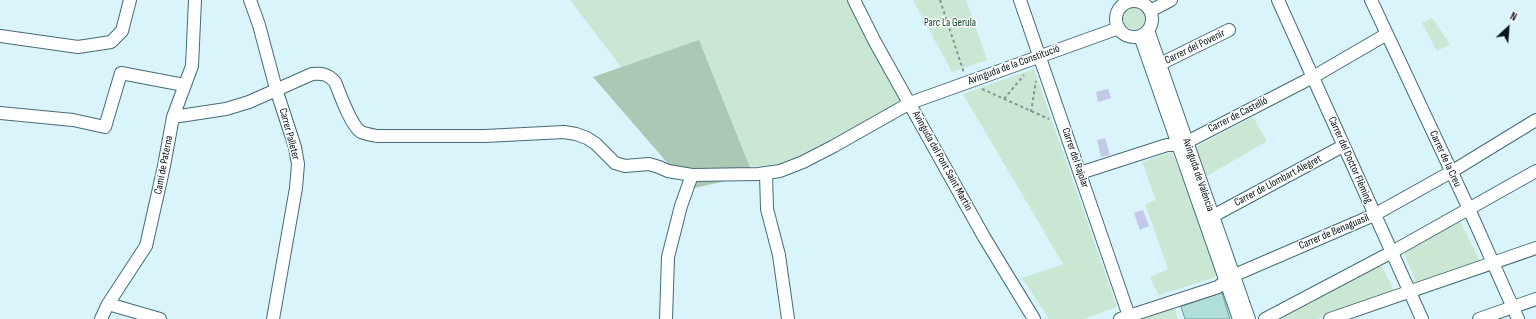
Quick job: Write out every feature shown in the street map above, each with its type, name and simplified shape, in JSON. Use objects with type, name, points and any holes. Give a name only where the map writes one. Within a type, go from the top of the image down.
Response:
[{"type":"street","points":[[0,36],[78,48],[111,42],[122,31],[130,0]]},
{"type":"street","name":"Camí de Paterna","points":[[101,319],[108,304],[146,246],[164,166],[173,117],[192,66],[195,0]]},
{"type":"street","name":"Carrer Palleter","points":[[250,0],[295,147],[298,164],[296,188],[273,319]]},
{"type":"street","name":"Avinguda del Pont Saint Martin","points":[[854,0],[875,42],[984,237],[1034,319]]},
{"type":"street","name":"Carrer del Rajolar","points":[[1020,0],[1080,173],[1124,318]]},
{"type":"street","points":[[1150,11],[1172,0]]},
{"type":"street","name":"Carrer del Doctor Flèming","points":[[1278,0],[1392,252],[1408,291],[1422,319]]},
{"type":"street","name":"Carrer de la Creu","points":[[1371,0],[1494,263],[1518,319]]},
{"type":"street","points":[[1132,1],[1143,4],[1150,11],[1152,21],[1144,33],[1130,36],[1119,28],[1117,17],[1120,4],[1132,1]]},
{"type":"street","name":"Avinguda de la Constitució","points":[[276,89],[312,74],[321,73],[330,76],[335,82],[354,125],[360,132],[377,136],[485,136],[564,132],[576,134],[596,144],[615,163],[625,166],[649,164],[668,171],[692,175],[780,172],[803,162],[869,128],[910,103],[1119,28]]},
{"type":"street","name":"Carrer del Povenir","points":[[1160,64],[1230,30]]},
{"type":"street","name":"Avinguda de València","points":[[1144,33],[1160,64],[1183,143],[1213,216],[1230,278],[1239,319]]},
{"type":"street","name":"Avinguda de València","points":[[1144,33],[1230,278],[1249,319]]},
{"type":"street","name":"Carrer de Castelló","points":[[1080,173],[1167,145],[1183,143],[1313,77],[1387,34]]},
{"type":"street","points":[[0,113],[73,120],[105,127],[122,73],[184,85]]},
{"type":"street","points":[[173,117],[226,109],[249,102],[276,89]]},
{"type":"street","name":"Carrer de Benaguasil","points":[[1124,318],[1218,287],[1230,278],[1374,215],[1451,172],[1536,120]]},
{"type":"street","name":"Carrer de Llombart Alegret","points":[[1213,216],[1343,146]]},
{"type":"street","points":[[1265,319],[1392,252],[1536,172]]},
{"type":"street","points":[[766,173],[767,209],[778,255],[788,319]]},
{"type":"street","points":[[666,319],[668,257],[681,206],[692,175]]},
{"type":"street","points":[[1330,319],[1536,248]]},
{"type":"street","points":[[1479,319],[1536,299]]},
{"type":"street","points":[[108,304],[160,319]]},
{"type":"path","points":[[940,0],[967,82],[1031,112],[1063,125]]},
{"type":"path","points":[[1004,99],[1024,74]]},
{"type":"path","points":[[1031,112],[1036,77]]},
{"type":"green space","points":[[570,0],[859,0],[910,103],[803,162],[700,171]]},
{"type":"green space","name":"Parc La Gerula","points":[[913,0],[966,0],[987,60],[952,72]]},
{"type":"green space","points":[[1134,7],[1142,10],[1145,18],[1142,26],[1134,29],[1126,26],[1123,18],[1126,10]]},
{"type":"green space","points":[[1432,18],[1450,44],[1437,51],[1422,23]]},
{"type":"green space","points":[[699,40],[753,175],[690,189],[593,77]]},
{"type":"green space","points":[[1034,69],[1117,307],[1084,319],[1049,319],[1022,278],[1063,264],[963,94]]},
{"type":"green space","points":[[1253,117],[1267,141],[1207,176],[1195,147]]},
{"type":"green space","points":[[1172,152],[1219,276],[1159,295],[1150,277],[1168,269],[1145,204],[1156,200],[1142,162]]},
{"type":"green space","points":[[1460,221],[1480,261],[1417,285],[1403,250]]},
{"type":"green space","points":[[1380,263],[1394,291],[1317,319],[1271,319]]},
{"type":"green space","points":[[1174,307],[1178,319],[1138,319]]},
{"type":"water","points":[[1108,89],[1111,98],[1098,102],[1096,92]]},
{"type":"water","points":[[1105,138],[1110,155],[1101,157],[1097,140]]},
{"type":"water","points":[[1143,210],[1149,226],[1140,230],[1134,213]]},
{"type":"building","points":[[1222,293],[1230,319],[1185,319],[1181,307]]}]
